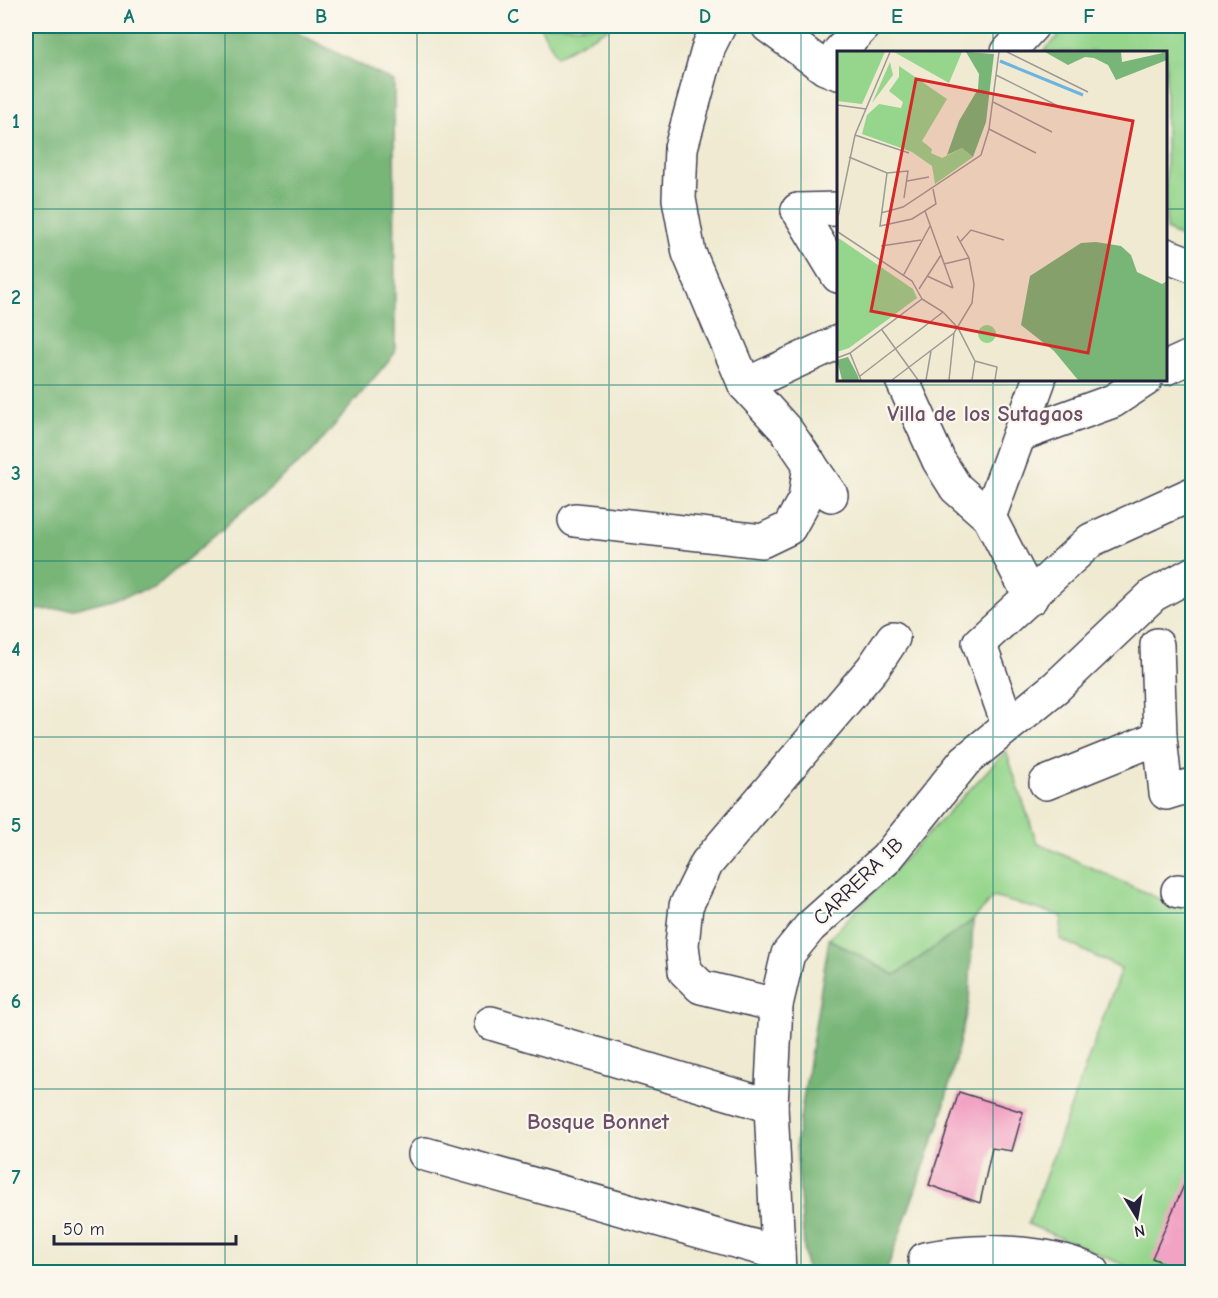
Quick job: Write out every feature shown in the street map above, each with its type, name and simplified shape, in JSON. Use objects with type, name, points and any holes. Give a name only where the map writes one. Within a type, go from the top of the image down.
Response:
[{"type":"street","points":[[719,26],[709,46],[681,148],[679,199],[689,253],[745,385],[786,430],[831,495]]},
{"type":"street","points":[[768,26],[835,62]]},
{"type":"street","points":[[844,51],[863,26]]},
{"type":"street","points":[[1009,51],[1032,26]]},
{"type":"street","points":[[837,209],[798,210],[837,274]]},
{"type":"street","points":[[1167,255],[1192,265]]},
{"type":"street","points":[[745,385],[837,342]]},
{"type":"street","points":[[1167,368],[1192,356]]},
{"type":"street","points":[[902,381],[939,461],[956,488],[989,517],[1031,598]]},
{"type":"street","points":[[989,517],[1039,381]]},
{"type":"street","points":[[1019,435],[1113,401],[1143,381]]},
{"type":"street","points":[[575,520],[762,541],[789,528],[805,499],[810,464]]},
{"type":"street","points":[[1008,723],[979,643],[1031,598],[1091,540],[1192,494]]},
{"type":"street","name":"CARRERA 1B","points":[[778,1263],[771,1106],[776,1005],[788,954],[810,927],[886,859],[965,760],[1008,723],[1056,687],[1153,595],[1192,574]]},
{"type":"street","points":[[776,1005],[701,987],[686,971],[682,945],[686,906],[707,863],[873,668],[893,638]]},
{"type":"street","points":[[1157,645],[1160,737],[1179,789]]},
{"type":"street","points":[[1046,783],[1160,737]]},
{"type":"street","points":[[491,1023],[771,1106]]},
{"type":"street","points":[[425,1154],[778,1263]]},
{"type":"street","points":[[926,1258],[956,1253],[1018,1253],[1093,1272]]},
{"type":"green space","points":[[26,26],[284,26],[394,82],[395,353],[312,452],[154,588],[74,609],[26,610]]},
{"type":"green space","points":[[540,26],[612,26],[557,56]]},
{"type":"green space","points":[[1068,26],[1192,26],[1192,242],[1167,230],[1167,51],[1044,51]]},
{"type":"green space","points":[[1006,751],[1037,843],[1164,901],[1192,906],[1192,1272],[1140,1272],[1028,1224],[1121,969],[1060,939],[1062,916],[993,897],[973,920],[895,975],[829,939]]},
{"type":"green space","points":[[973,920],[969,1002],[941,1119],[886,1272],[806,1272],[796,1143],[829,939],[895,975]]},
{"type":"building","points":[[959,1092],[1023,1112],[1012,1151],[992,1148],[980,1203],[929,1185]]},
{"type":"building","points":[[1192,1167],[1192,1272],[1185,1272],[1152,1258]]},
{"type":"district","name":"Villa de los Sutagaos","points":[[985,414]]},
{"type":"district","name":"Bosque Bonnet","points":[[598,1122]]}]
